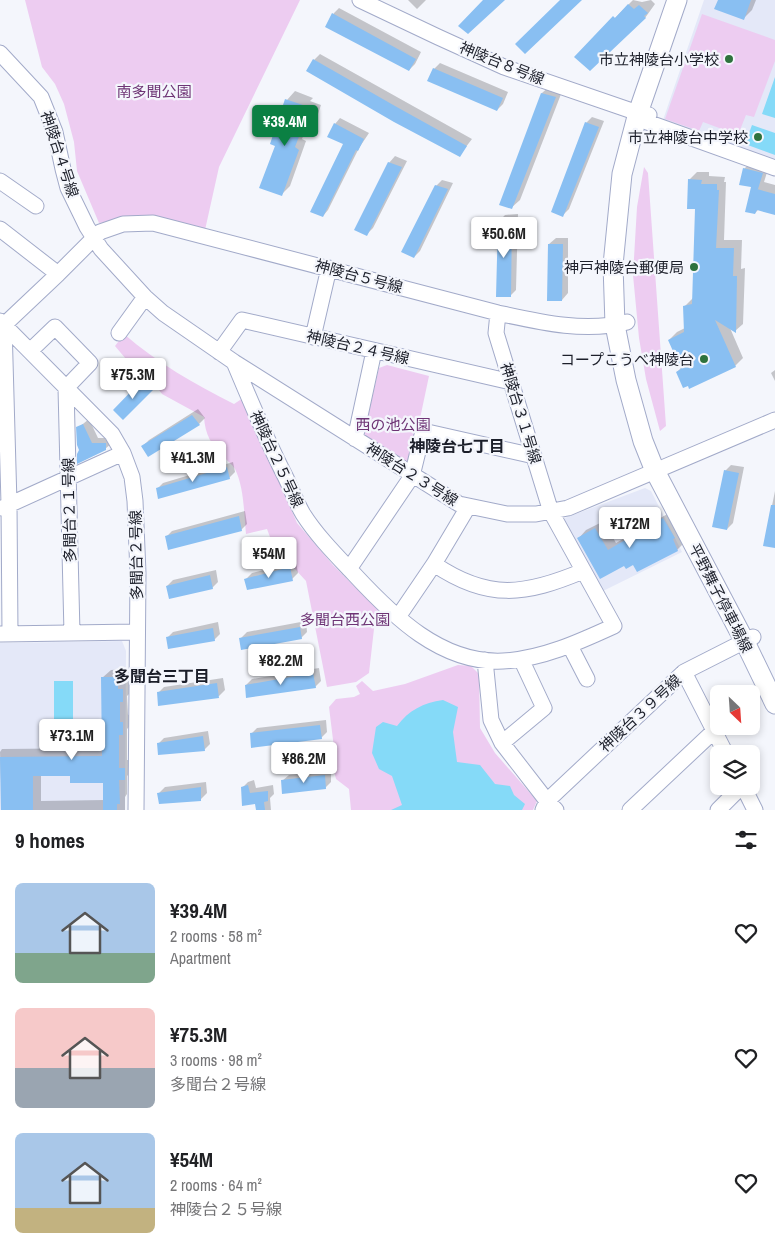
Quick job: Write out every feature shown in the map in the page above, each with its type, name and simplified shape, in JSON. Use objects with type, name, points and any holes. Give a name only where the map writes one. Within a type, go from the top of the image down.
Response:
[{"type":"main road","name":"平野舞子停車場線","points":[[645,117],[677,0]]},
{"type":"main road","name":"平野舞子停車場線","points":[[689,0],[622,174],[613,265],[626,380],[643,441],[661,469],[749,639],[775,681]]},
{"type":"main road","name":"平野舞子停車場線","points":[[749,639],[775,704]]},
{"type":"street","name":"神陵台８号線","points":[[360,0],[381,5],[504,67],[645,117],[775,168]]},
{"type":"street","name":"神陵台４号線","points":[[0,53],[40,97],[56,132],[68,188],[94,237]]},
{"type":"street","points":[[0,181],[36,206]]},
{"type":"street","name":"神陵台５号線","points":[[94,237],[100,232],[124,224],[153,223],[498,313],[540,322],[584,326],[621,324]]},
{"type":"street","points":[[0,229],[58,274]]},
{"type":"street","points":[[94,237],[58,274],[2,323],[5,634],[138,632]]},
{"type":"street","name":"神陵台２３号線","points":[[94,237],[101,249],[163,314],[234,362],[412,476],[459,504],[468,507],[507,514],[551,512],[568,508],[775,420]]},
{"type":"street","points":[[314,337],[329,268]]},
{"type":"street","points":[[119,332],[145,297]]},
{"type":"street","name":"神陵台３１号線","points":[[498,313],[496,333],[551,512],[614,626]]},
{"type":"street","name":"神陵台２４号線","points":[[219,352],[242,320],[511,382]]},
{"type":"street","name":"多聞台２号線","points":[[2,323],[112,434],[123,453],[132,477],[138,573],[136,810]]},
{"type":"street","points":[[30,351],[55,326],[90,363],[66,388]]},
{"type":"street","points":[[355,439],[374,350]]},
{"type":"street","name":"神陵台２５号線","points":[[234,362],[254,411],[303,513],[333,553],[379,601],[415,631],[441,647],[463,656],[501,661],[521,659],[570,646],[614,626]]},
{"type":"street","name":"多聞台２１号線","points":[[66,388],[72,633]]},
{"type":"street","points":[[349,569],[412,476],[423,432],[534,456]]},
{"type":"street","points":[[5,507],[123,453]]},
{"type":"street","points":[[398,617],[434,564],[468,507]]},
{"type":"street","points":[[434,564],[469,584],[495,590],[530,589],[552,584],[584,571]]},
{"type":"street","name":"神陵台３９号線","points":[[549,807],[684,672],[749,639]]},
{"type":"street","points":[[570,646],[588,679]]},
{"type":"street","points":[[502,743],[544,708],[521,659]]},
{"type":"street","points":[[485,660],[490,720],[502,743],[549,807]]},
{"type":"street","points":[[684,672],[710,723]]},
{"type":"street","points":[[630,810],[710,735]]},
{"type":"street","points":[[718,810],[733,795]]},
{"type":"street","points":[[747,795],[755,810]]},
{"type":"shaded area","name":"市立神陵台小学校","points":[[704,0],[775,0],[775,161],[663,120]]},
{"type":"shaded area","points":[[645,488],[651,491],[682,552],[603,591],[564,522],[565,518]]},
{"type":"shaded area","points":[[122,641],[126,651],[125,810],[0,810],[0,643]]},
{"type":"green space","name":"南多聞公園","points":[[25,0],[300,0],[219,167],[205,230],[139,215],[99,223],[77,171],[74,142],[64,104],[55,84],[42,67]]},
{"type":"green space","name":"市立神陵台小学校","points":[[702,14],[775,40],[775,61],[754,117],[746,115],[738,135],[703,122],[699,131],[665,119]]},
{"type":"green space","points":[[644,167],[648,173],[666,426],[660,431],[646,379],[639,338],[633,275],[637,207]]},
{"type":"green space","name":"多聞台西公園","points":[[124,334],[163,364],[205,389],[234,404],[243,398],[297,523],[333,565],[386,618],[375,620],[369,673],[356,682],[327,687],[306,581],[273,545],[267,529],[246,534],[243,500],[238,476],[234,467],[210,439],[204,417],[162,394],[149,376],[131,365],[115,346]]},
{"type":"green space","name":"西の池公園","points":[[387,365],[429,376],[411,461],[403,464],[368,441],[364,433],[379,368]]},
{"type":"green space","points":[[458,665],[471,666],[479,674],[480,728],[495,753],[537,801],[533,810],[351,810],[349,789],[336,779],[331,759],[334,748],[329,707],[336,699],[354,697],[360,694],[356,686],[362,681],[373,691],[405,684]]},
{"type":"water","points":[[775,77],[775,118],[762,114]]},
{"type":"water","points":[[752,125],[775,133],[775,155],[745,144]]},
{"type":"water","points":[[54,681],[73,681],[73,719],[54,719]]},
{"type":"water","points":[[443,700],[458,707],[453,732],[457,762],[480,765],[495,784],[510,786],[514,795],[525,804],[522,810],[391,810],[402,805],[392,776],[379,769],[372,753],[376,727],[383,722],[397,726],[417,708]]},
{"type":"building","points":[[483,0],[505,0],[468,34],[458,26]]},
{"type":"building","points":[[560,0],[582,0],[525,54],[515,44]]},
{"type":"building","points":[[718,0],[751,0],[744,20],[714,9]]},
{"type":"building","points":[[628,4],[634,9],[639,5],[648,13],[644,16],[646,18],[590,71],[574,57],[613,16],[615,18]]},
{"type":"building","points":[[332,13],[416,59],[409,71],[325,27]]},
{"type":"building","points":[[313,59],[467,146],[460,157],[394,122],[306,71]]},
{"type":"building","points":[[433,68],[503,98],[497,111],[427,81]]},
{"type":"building","points":[[541,93],[556,97],[512,209],[499,205]]},
{"type":"building","points":[[285,99],[306,106],[303,110],[314,114],[310,123],[305,121],[295,147],[299,150],[282,196],[259,188],[275,146],[270,144]]},
{"type":"building","points":[[585,122],[599,127],[563,217],[551,212]]},
{"type":"building","points":[[334,123],[364,139],[358,151],[356,150],[323,217],[310,212],[343,144],[327,137]]},
{"type":"building","points":[[388,162],[402,167],[367,236],[354,230]]},
{"type":"building","points":[[743,168],[763,173],[757,189],[775,194],[775,215],[757,210],[755,214],[745,212],[751,187],[739,185]]},
{"type":"building","points":[[688,179],[702,180],[701,184],[717,184],[717,190],[719,190],[716,248],[734,248],[733,276],[737,276],[736,333],[715,320],[736,367],[689,389],[688,386],[683,388],[676,372],[681,369],[668,340],[684,332],[683,306],[692,304],[695,209],[687,209]]},
{"type":"building","points":[[435,185],[448,189],[414,258],[401,252]]},
{"type":"building","points":[[512,219],[511,297],[496,297],[498,220]]},
{"type":"building","points":[[548,244],[563,244],[562,301],[547,301]]},
{"type":"building","points":[[142,380],[153,390],[123,420],[113,410]]},
{"type":"building","points":[[192,415],[200,425],[148,457],[141,446]]},
{"type":"building","points":[[83,424],[92,443],[106,443],[106,450],[77,464],[79,450],[76,427]]},
{"type":"building","points":[[227,467],[230,479],[158,499],[156,488]]},
{"type":"building","points":[[724,470],[739,473],[727,530],[712,527]]},
{"type":"building","points":[[771,505],[775,505],[775,548],[763,546]]},
{"type":"building","points":[[239,516],[242,531],[168,550],[165,536]]},
{"type":"building","points":[[663,518],[675,538],[673,539],[678,551],[637,572],[633,565],[626,569],[624,566],[600,579],[577,538],[595,528],[608,550]]},
{"type":"building","points":[[290,567],[293,581],[247,590],[244,579]]},
{"type":"building","points":[[210,575],[213,589],[169,599],[166,586]]},
{"type":"building","points":[[300,627],[302,639],[241,650],[239,638]]},
{"type":"building","points":[[213,628],[215,641],[168,649],[166,637]]},
{"type":"building","points":[[313,673],[316,688],[246,698],[245,685]]},
{"type":"building","points":[[101,677],[118,677],[118,689],[123,689],[123,702],[120,702],[120,722],[123,722],[123,735],[119,735],[119,768],[125,768],[125,780],[119,780],[120,804],[117,804],[117,810],[103,810],[103,783],[70,783],[70,776],[33,776],[33,810],[1,810],[0,757],[102,756]]},
{"type":"building","points":[[217,683],[219,698],[158,706],[157,692]]},
{"type":"building","points":[[320,725],[322,739],[251,748],[250,733]]},
{"type":"building","points":[[203,736],[205,751],[158,755],[157,743]]},
{"type":"building","points":[[325,775],[326,789],[282,794],[281,780]]},
{"type":"building","points":[[248,785],[250,793],[268,791],[268,801],[264,802],[265,810],[256,810],[255,804],[242,806],[241,787]]},
{"type":"building","points":[[201,787],[201,801],[159,804],[157,793]]},
{"type":"place","name":"市立神陵台小学校","points":[[729,59]]},
{"type":"place","name":"市立神陵台中学校","points":[[758,137]]},
{"type":"place","name":"神戸神陵台郵便局","points":[[694,267]]},
{"type":"place","name":"コープこうべ神陵台","points":[[704,359]]},
{"type":"district","name":"神陵台七丁目","points":[[457,446]]},
{"type":"district","name":"多聞台三丁目","points":[[162,676]]}]
